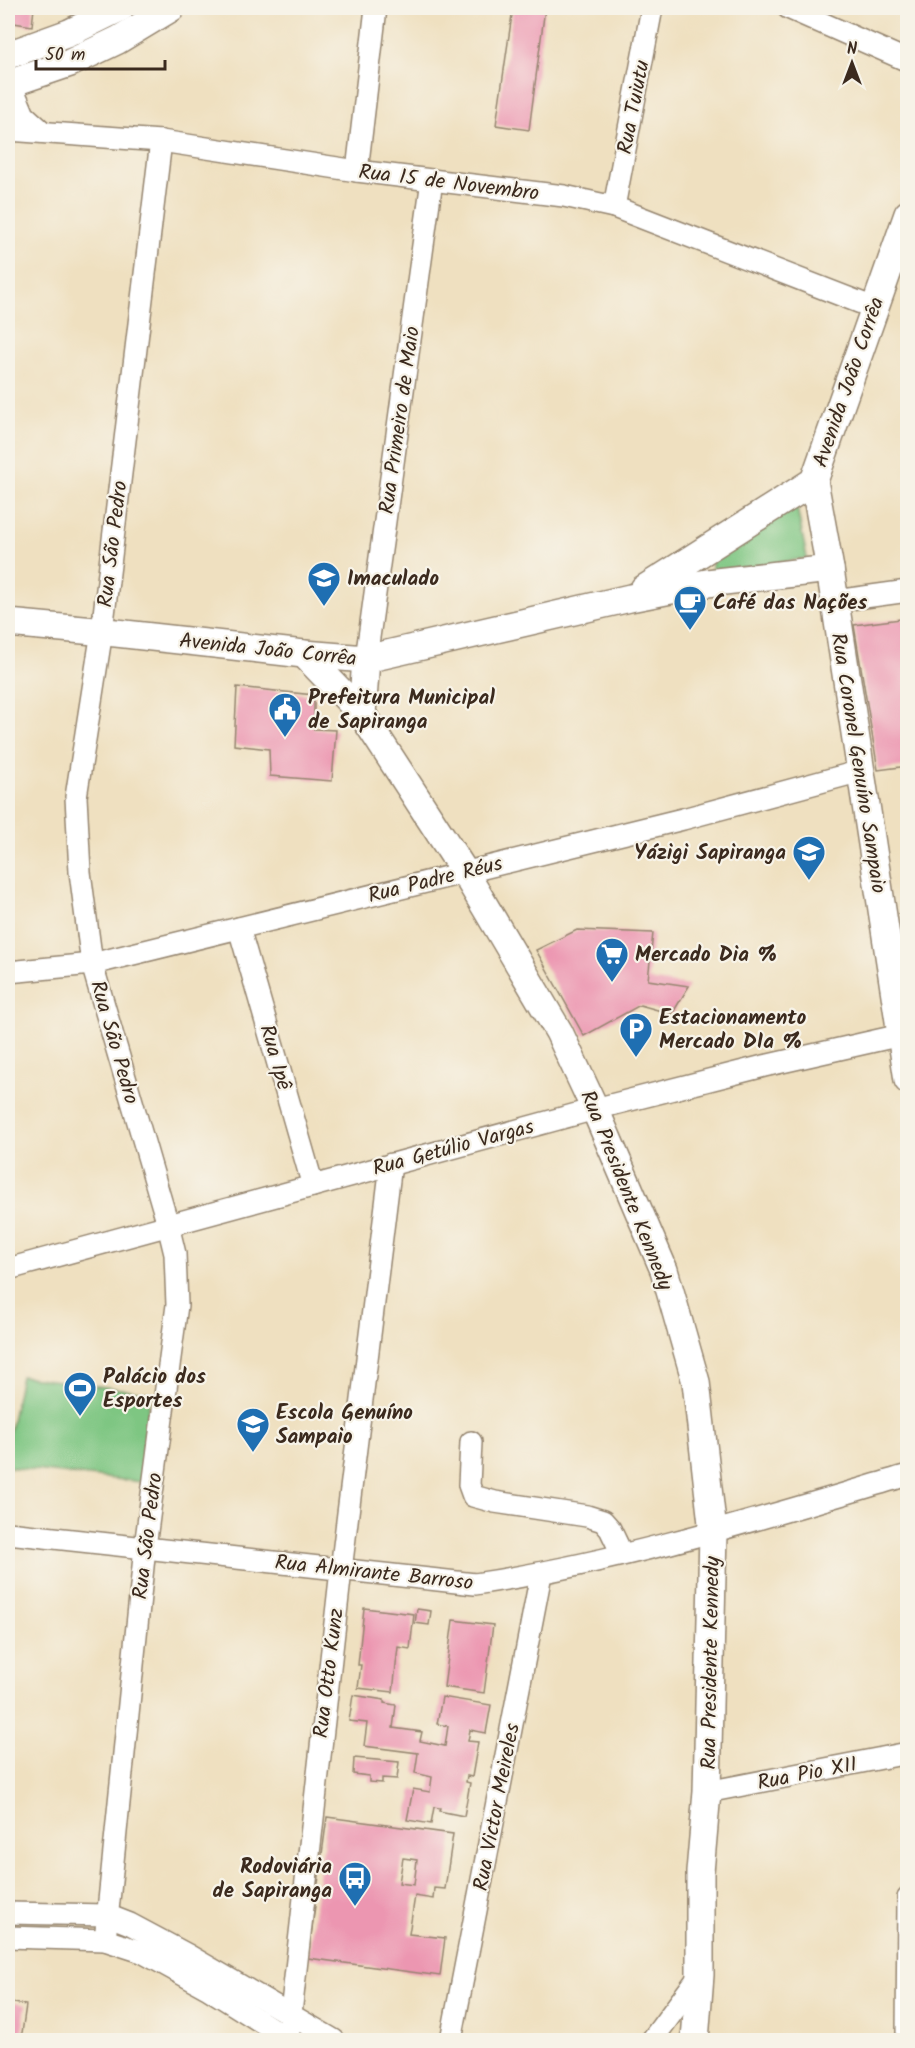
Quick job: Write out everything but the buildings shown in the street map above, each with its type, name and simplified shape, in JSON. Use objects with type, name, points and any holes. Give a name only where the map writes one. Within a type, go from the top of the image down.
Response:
[{"type":"main road","points":[[8,81],[70,63],[118,40],[171,8]]},
{"type":"main road","points":[[8,55],[69,33],[113,10]]},
{"type":"main road","name":"Avenida João Corrêa","points":[[630,598],[814,482],[873,308],[908,214]]},
{"type":"main road","name":"Rua Coronel Genuíno Sampaio","points":[[814,482],[830,569],[861,771],[899,973],[901,1035],[908,1080]]},
{"type":"main road","points":[[698,556],[699,578],[707,583]]},
{"type":"main road","name":"Avenida João Corrêa","points":[[8,623],[366,659],[630,598],[707,583],[830,569]]},
{"type":"main road","name":"Rua Presidente Kennedy","points":[[304,654],[362,714],[464,871],[559,1032],[595,1109],[664,1270],[696,1382],[713,1532],[708,1792],[700,1872],[700,1975],[695,2040]]},
{"type":"main road","points":[[362,714],[366,659]]},
{"type":"street","points":[[357,171],[376,8]]},
{"type":"street","name":"Rua Tuiutu","points":[[614,207],[652,8]]},
{"type":"street","points":[[789,8],[908,61]]},
{"type":"street","points":[[113,10],[118,40]]},
{"type":"street","points":[[8,81],[24,115],[43,132]]},
{"type":"street","name":"Rua 15 de Novembro","points":[[8,130],[161,141],[357,171],[564,196],[614,207],[873,308]]},
{"type":"street","name":"Rua São Pedro","points":[[105,1940],[145,1547],[177,1305],[175,1254],[168,1225],[92,964],[80,872],[76,797],[102,631],[161,141]]},
{"type":"street","name":"Rua Primeiro de Maio","points":[[366,659],[432,180]]},
{"type":"street","points":[[835,601],[908,591]]},
{"type":"street","name":"Rua Padre Réus","points":[[8,972],[92,964],[683,819],[861,771]]},
{"type":"street","name":"Rua Ipê","points":[[239,928],[313,1186]]},
{"type":"street","name":"Rua Getúlio Vargas","points":[[8,1269],[595,1109],[764,1066],[901,1035]]},
{"type":"street","name":"Rua Otto Kunz","points":[[289,2040],[290,2013],[341,1570],[391,1164]]},
{"type":"street","points":[[471,1442],[469,1485],[473,1496],[495,1502],[587,1516],[603,1521],[610,1529],[622,1554]]},
{"type":"street","name":"Rua Almirante Barroso","points":[[8,1533],[475,1584],[541,1574],[713,1532],[908,1475]]},
{"type":"street","name":"Rua Victor Meireles","points":[[450,2040],[541,1574]]},
{"type":"street","name":"Rua Pio XII","points":[[708,1792],[908,1753]]},
{"type":"street","points":[[907,2040],[908,1898]]},
{"type":"street","points":[[8,1913],[107,1915],[130,1924],[188,1955],[334,2040]]},
{"type":"street","points":[[8,1937],[105,1940],[142,1952],[209,1989],[289,2040]]},
{"type":"street","points":[[652,2040],[700,1975]]},
{"type":"green space","points":[[796,503],[807,558],[713,574],[711,558]]},
{"type":"green space","name":"Palácio dos Esportes","points":[[21,1376],[150,1393],[141,1482],[8,1467],[8,1440]]},
{"type":"place","name":"Imaculado","points":[[324,607]]},
{"type":"place","name":"Café das Nações","points":[[690,631]]},
{"type":"place","name":"Prefeitura Municipal de Sapiranga","points":[[285,738]]},
{"type":"place","name":"Yázigi Sapiranga","points":[[809,881]]},
{"type":"place","name":"Mercado Dia %","points":[[612,983]]},
{"type":"place","name":"Estacionamento Mercado DIa %","points":[[636,1058]]},
{"type":"place","name":"Palácio dos Esportes","points":[[80,1417]]},
{"type":"place","name":"Escola Genuíno Sampaio","points":[[253,1453]]},
{"type":"place","name":"Rodoviária de Sapiranga","points":[[355,1907]]}]
